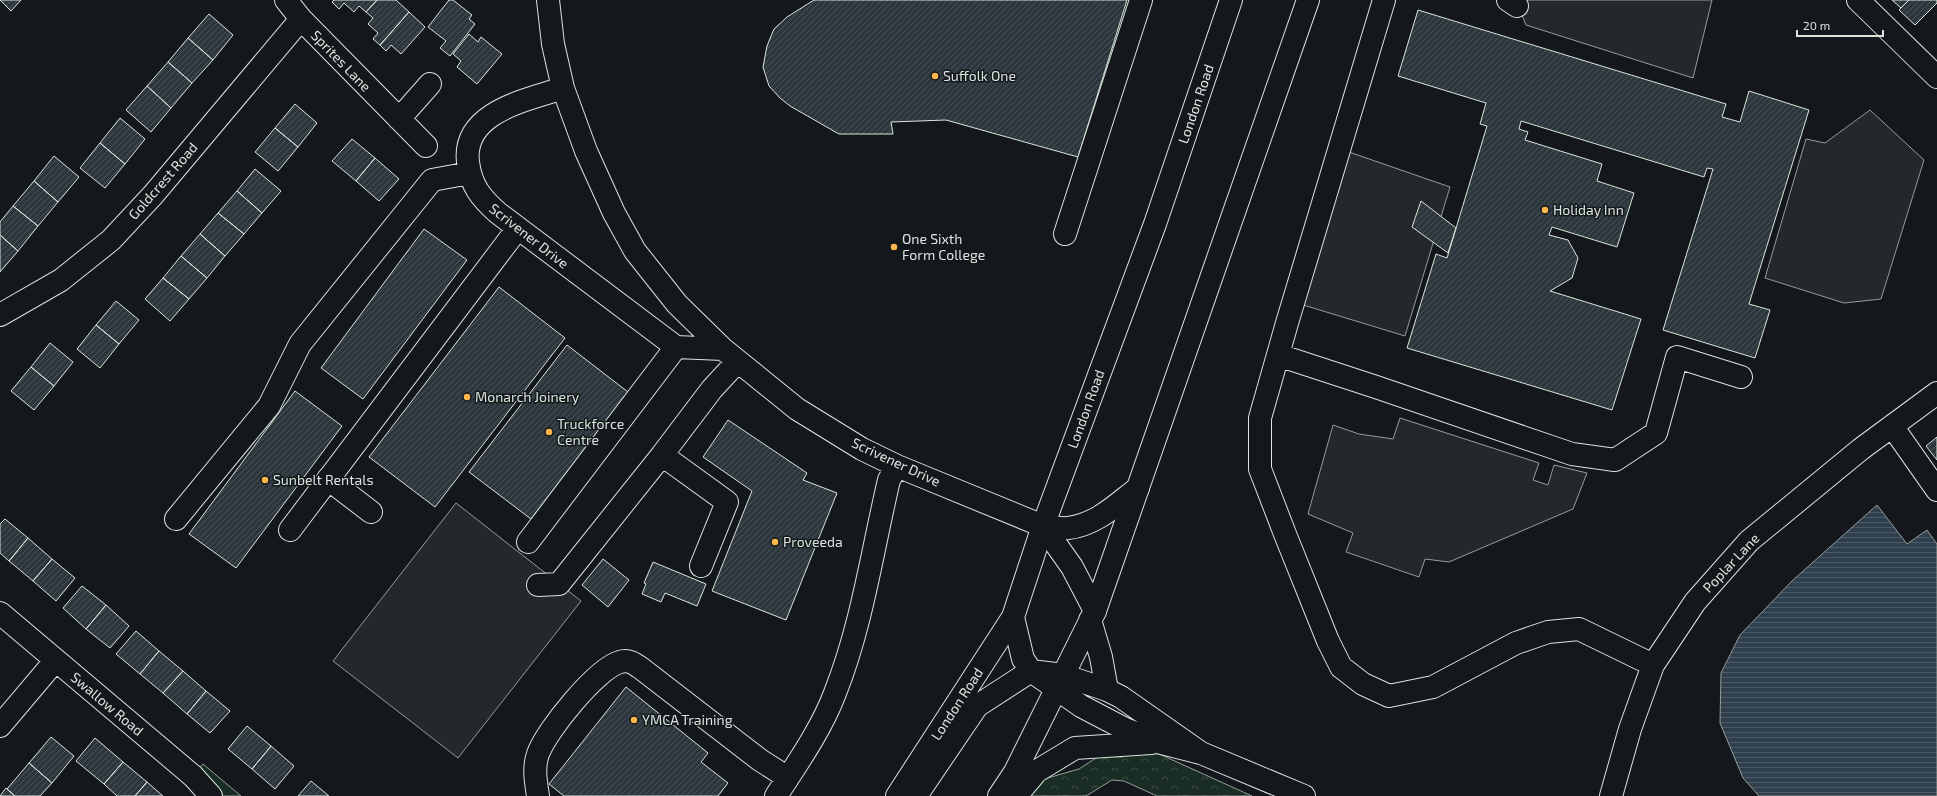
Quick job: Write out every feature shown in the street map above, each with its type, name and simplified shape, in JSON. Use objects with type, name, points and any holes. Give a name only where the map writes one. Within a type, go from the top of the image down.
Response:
[{"type":"street","name":"Sprites Lane","points":[[286,0],[301,19],[426,146]]},
{"type":"street","name":"Scrivener Drive","points":[[548,0],[553,44],[563,88],[586,151],[614,213],[635,251],[677,304],[730,356],[797,409],[862,449],[897,466],[1043,526]]},
{"type":"street","points":[[1066,234],[1141,0]]},
{"type":"street","name":"London Road","points":[[897,796],[1013,617],[1043,526],[1155,224],[1231,0]]},
{"type":"street","points":[[999,796],[1015,772],[1093,616],[1308,0]]},
{"type":"street","points":[[1384,0],[1260,418],[1260,469],[1328,641],[1341,667],[1363,684],[1389,696],[1433,687],[1522,641],[1548,632],[1579,628],[1652,665]]},
{"type":"street","points":[[1858,0],[1937,77]]},
{"type":"street","name":"Goldcrest Road","points":[[0,315],[61,280],[111,240],[153,195],[301,19]]},
{"type":"street","points":[[399,119],[430,84]]},
{"type":"street","name":"Scrivener Drive","points":[[563,88],[503,109],[489,117],[477,128],[470,141],[468,156],[470,173],[475,188],[483,200],[518,228],[676,347]]},
{"type":"street","points":[[176,519],[269,406],[300,344],[432,180],[470,173]]},
{"type":"street","points":[[290,530],[518,228]]},
{"type":"street","points":[[528,542],[676,347],[730,356],[712,390],[559,584],[538,585]]},
{"type":"street","points":[[1278,355],[1572,454],[1615,460],[1656,433],[1677,357],[1741,377]]},
{"type":"street","name":"Poplar Lane","points":[[1611,796],[1630,729],[1652,665],[1695,602],[1749,541],[1861,449],[1937,393]]},
{"type":"street","points":[[1892,426],[1937,490]]},
{"type":"street","points":[[662,455],[727,502],[701,566]]},
{"type":"street","points":[[538,796],[534,767],[537,754],[544,740],[595,678],[605,670],[621,662],[631,661],[760,760],[782,787],[805,752],[835,695],[850,650],[889,480],[897,466]]},
{"type":"street","points":[[328,479],[371,512]]},
{"type":"street","points":[[1043,526],[1068,528],[1086,523],[1100,517],[1138,488]]},
{"type":"street","points":[[1043,526],[1072,567],[1093,616],[1107,690]]},
{"type":"street","name":"Swallow Road","points":[[0,613],[193,776],[211,796]]},
{"type":"street","points":[[1013,617],[1022,659],[1031,671],[1059,682],[1107,690],[1121,697],[1201,753]]},
{"type":"street","points":[[0,726],[55,661]]},
{"type":"street","points":[[916,796],[976,706],[1031,671]]},
{"type":"street","points":[[1059,682],[1081,706],[1125,729],[1158,742],[1201,753],[1304,796]]},
{"type":"street","points":[[1016,796],[1037,771],[1075,748],[1158,742]]},
{"type":"green space","points":[[1137,744],[1252,796],[1157,796],[1124,781],[1112,780],[1086,796],[1027,796],[1037,781],[1079,769],[1099,756],[1122,757]]},
{"type":"green space","points":[[203,764],[241,796],[211,796],[193,776]]},
{"type":"shaded area","points":[[1516,0],[1712,0],[1693,78],[1526,25]]},
{"type":"shaded area","points":[[1870,110],[1924,160],[1881,299],[1844,303],[1765,278],[1806,139],[1825,143]]},
{"type":"shaded area","points":[[1349,152],[1450,187],[1405,336],[1300,304]]},
{"type":"shaded area","points":[[1400,418],[1539,463],[1533,480],[1548,485],[1554,465],[1587,473],[1573,509],[1449,562],[1425,559],[1419,577],[1346,552],[1353,533],[1308,514],[1333,425],[1359,434],[1393,439]]},
{"type":"shaded area","points":[[456,503],[581,601],[458,758],[333,661]]},
{"type":"water","points":[[1877,505],[1907,544],[1927,530],[1937,544],[1937,796],[1759,796],[1743,778],[1720,723],[1721,673],[1740,635],[1792,581]]},
{"type":"building","points":[[0,0],[21,0],[11,11]]},
{"type":"building","points":[[334,0],[377,0],[366,12],[359,6],[354,12],[344,3],[339,9],[332,2]]},
{"type":"building","points":[[377,0],[396,0],[409,12],[380,45],[373,39],[378,33],[368,24],[373,18],[366,12]]},
{"type":"building","points":[[449,0],[453,0],[472,15],[469,19],[475,24],[450,56],[440,48],[446,41],[428,27]]},
{"type":"building","name":"Suffolk One","points":[[814,0],[1127,0],[1078,157],[946,120],[891,122],[893,134],[839,134],[790,106],[769,86],[763,67],[767,46],[774,29],[787,17]]},
{"type":"building","points":[[1892,0],[1909,0],[1901,8]]},
{"type":"building","points":[[1909,0],[1937,0],[1937,3],[1915,25],[1899,10]]},
{"type":"building","name":"Holiday Inn","points":[[1418,10],[1726,104],[1722,117],[1740,122],[1749,91],[1809,110],[1749,304],[1770,310],[1755,358],[1663,330],[1713,169],[1707,168],[1704,177],[1521,121],[1519,129],[1528,132],[1525,140],[1602,164],[1597,181],[1634,193],[1617,247],[1552,227],[1549,235],[1568,240],[1578,258],[1572,278],[1550,291],[1641,319],[1612,410],[1407,348],[1436,254],[1447,258],[1487,126],[1480,124],[1486,103],[1398,76]]},
{"type":"building","points":[[409,12],[425,27],[401,54],[391,45],[386,51],[380,45]]},
{"type":"building","points":[[209,14],[233,35],[213,60],[188,38]]},
{"type":"building","points":[[469,34],[478,42],[481,37],[502,54],[477,84],[457,67],[461,61],[453,54]]},
{"type":"building","points":[[188,38],[213,60],[192,83],[168,62]]},
{"type":"building","points":[[168,62],[192,83],[171,108],[147,86]]},
{"type":"building","points":[[147,86],[171,108],[151,132],[126,110]]},
{"type":"building","points":[[295,104],[317,123],[298,147],[275,128]]},
{"type":"building","points":[[120,118],[145,139],[125,164],[100,143]]},
{"type":"building","points":[[275,128],[298,147],[278,171],[255,152]]},
{"type":"building","points":[[352,139],[375,158],[356,181],[332,161]]},
{"type":"building","points":[[100,143],[125,164],[105,188],[80,168]]},
{"type":"building","points":[[54,156],[79,177],[58,202],[34,181]]},
{"type":"building","points":[[375,158],[399,179],[379,201],[356,181]]},
{"type":"building","points":[[255,169],[281,191],[262,213],[237,191]]},
{"type":"building","points":[[34,181],[58,202],[38,226],[13,206]]},
{"type":"building","points":[[237,191],[262,213],[244,234],[218,213]]},
{"type":"building","points":[[1421,201],[1456,228],[1448,253],[1412,227]]},
{"type":"building","points":[[13,206],[38,226],[18,251],[0,235],[0,222]]},
{"type":"building","points":[[218,213],[244,234],[225,256],[200,234]]},
{"type":"building","points":[[424,229],[467,260],[363,399],[321,368]]},
{"type":"building","points":[[200,234],[225,256],[207,278],[181,256]]},
{"type":"building","points":[[0,235],[18,251],[0,272]]},
{"type":"building","points":[[181,256],[207,278],[189,299],[163,278]]},
{"type":"building","points":[[163,278],[189,299],[170,321],[145,299]]},
{"type":"building","name":"Monarch Joinery","points":[[499,287],[565,338],[435,507],[369,457]]},
{"type":"building","points":[[116,301],[139,320],[119,344],[96,325]]},
{"type":"building","points":[[96,325],[119,344],[100,368],[77,349]]},
{"type":"building","points":[[50,343],[73,362],[54,386],[31,367]]},
{"type":"building","name":"Truckforce Centre","points":[[567,345],[628,392],[531,519],[469,472]]},
{"type":"building","points":[[31,367],[54,386],[34,410],[11,391]]},
{"type":"building","name":"Sunbelt Rentals","points":[[295,391],[342,426],[236,568],[189,534]]},
{"type":"building","name":"Proveeda","points":[[728,420],[807,473],[803,480],[837,493],[786,620],[712,591],[752,491],[703,457]]},
{"type":"building","points":[[1937,437],[1937,460],[1926,446]]},
{"type":"building","points":[[5,519],[28,538],[9,561],[0,553],[0,524]]},
{"type":"building","points":[[28,538],[52,559],[33,581],[9,561]]},
{"type":"building","points":[[52,559],[75,578],[56,601],[33,581]]},
{"type":"building","points":[[603,559],[629,580],[608,607],[582,585]]},
{"type":"building","points":[[653,562],[706,584],[697,606],[665,593],[661,602],[642,594],[646,584],[644,583]]},
{"type":"building","points":[[82,586],[106,605],[86,629],[63,608]]},
{"type":"building","points":[[106,605],[129,626],[110,648],[86,629]]},
{"type":"building","points":[[136,631],[159,651],[140,674],[116,654]]},
{"type":"building","points":[[159,651],[183,671],[163,693],[140,674]]},
{"type":"building","points":[[183,671],[206,691],[187,714],[163,693]]},
{"type":"building","name":"YMCA Training","points":[[626,687],[708,753],[701,762],[728,783],[718,796],[564,796],[549,784]]},
{"type":"building","points":[[206,691],[230,711],[210,733],[187,714]]},
{"type":"building","points":[[247,726],[271,746],[252,769],[228,749]]},
{"type":"building","points":[[51,737],[74,756],[52,783],[29,763]]},
{"type":"building","points":[[95,738],[123,762],[104,784],[76,761]]},
{"type":"building","points":[[271,746],[294,766],[275,789],[252,769]]},
{"type":"building","points":[[123,762],[147,782],[135,796],[117,796],[104,784]]},
{"type":"building","points":[[29,763],[52,783],[40,796],[15,796],[7,789]]},
{"type":"building","points":[[311,781],[329,796],[298,796]]},
{"type":"building","points":[[147,782],[163,796],[135,796]]},
{"type":"building","points":[[6,788],[7,789],[15,796],[0,796]]},
{"type":"place","name":"Suffolk One","points":[[935,76]]},
{"type":"place","name":"Holiday Inn","points":[[1545,210]]},
{"type":"place","name":"One Sixth Form College","points":[[894,247]]},
{"type":"place","name":"Monarch Joinery","points":[[467,397]]},
{"type":"place","name":"Truckforce Centre","points":[[549,432]]},
{"type":"place","name":"Sunbelt Rentals","points":[[265,480]]},
{"type":"place","name":"Proveeda","points":[[775,542]]},
{"type":"place","name":"YMCA Training","points":[[634,720]]}]
